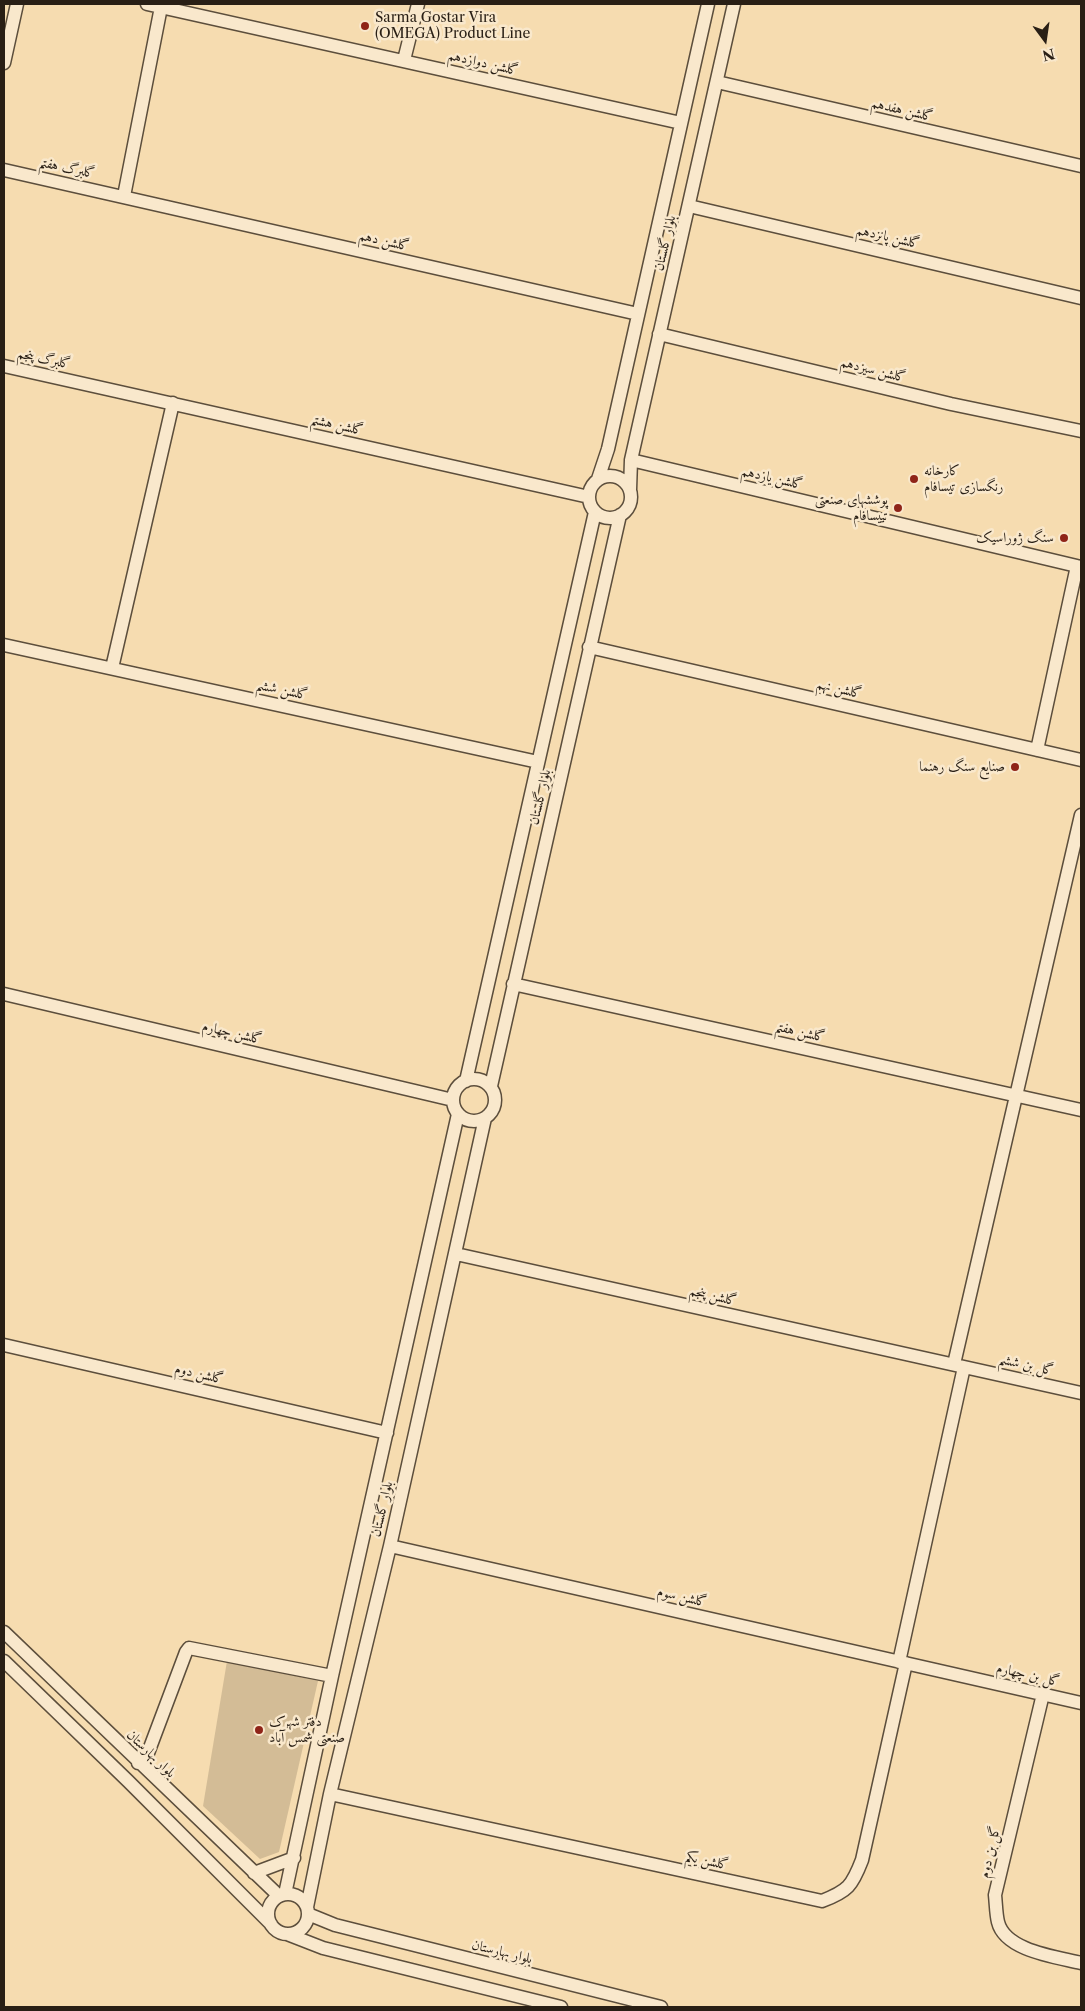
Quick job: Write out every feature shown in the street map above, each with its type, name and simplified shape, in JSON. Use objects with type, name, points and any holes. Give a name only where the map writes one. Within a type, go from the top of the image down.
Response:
[{"type":"street","points":[[4,63],[17,4]]},
{"type":"street","name":"گلشن دوازدهم","points":[[147,4],[681,123]]},
{"type":"street","points":[[404,60],[418,4]]},
{"type":"street","name":"بلوار گلستان","points":[[598,479],[608,449],[708,4]]},
{"type":"street","name":"بلوار گلستان","points":[[630,490],[631,460],[734,4]]},
{"type":"street","points":[[124,196],[161,7]]},
{"type":"street","name":"گلشن هفدهم","points":[[717,82],[1081,166]]},
{"type":"street","name":"گلبرگ هفتم","points":[[4,170],[124,196]]},
{"type":"street","name":"گلشن دهم","points":[[124,196],[638,314]]},
{"type":"street","name":"گلشن پانزدهم","points":[[689,206],[1081,298]]},
{"type":"street","name":"گلشن سیزدهم","points":[[659,334],[952,404],[1081,431]]},
{"type":"street","name":"گلبرگ پنجم","points":[[4,366],[78,382]]},
{"type":"street","name":"گلشن هشتم","points":[[78,382],[588,497]]},
{"type":"street","points":[[112,668],[173,403]]},
{"type":"street","name":"گلشن یازدهم","points":[[631,460],[1079,566]]},
{"type":"street","points":[[608,476],[616,477],[625,482],[630,490],[630,504],[620,515],[609,518],[601,516],[590,505],[588,497],[591,487],[598,479],[608,476]]},
{"type":"street","name":"بلوار گلستان","points":[[466,1081],[595,512]]},
{"type":"street","name":"بلوار گلستان","points":[[490,1086],[620,515]]},
{"type":"street","points":[[1037,750],[1079,566]]},
{"type":"street","name":"گلشن ششم","points":[[4,645],[538,762]]},
{"type":"street","name":"گلشن نهم","points":[[589,647],[1081,760]]},
{"type":"street","name":"گلشن یکم","points":[[330,1794],[822,1901],[841,1894],[854,1881],[862,1860],[959,1366],[1015,1096],[1081,815]]},
{"type":"street","name":"گلشن هفتم","points":[[513,984],[1081,1110]]},
{"type":"street","name":"گلشن چهارم","points":[[4,994],[453,1100]]},
{"type":"street","points":[[479,1079],[490,1086],[496,1100],[494,1107],[485,1118],[474,1121],[458,1114],[453,1100],[457,1089],[466,1081],[479,1079]]},
{"type":"street","name":"بلوار گلستان","points":[[282,1895],[298,1842],[332,1676],[458,1114]]},
{"type":"street","name":"بلوار گلستان","points":[[308,1910],[318,1848],[330,1794],[390,1546],[485,1118]]},
{"type":"street","name":"گلشن پنجم","points":[[456,1254],[959,1366]]},
{"type":"street","name":"گلشن دوم","points":[[4,1345],[387,1433]]},
{"type":"street","name":"گل بن ششم","points":[[959,1366],[1081,1393]]},
{"type":"street","name":"گلشن سوم","points":[[390,1546],[967,1677]]},
{"type":"street","name":"بلوار بهارستان","points":[[4,1632],[254,1873],[282,1895]]},
{"type":"street","points":[[138,1763],[148,1753],[189,1648],[332,1676]]},
{"type":"street","points":[[4,1661],[128,1781],[275,1929],[323,1948],[561,2007]]},
{"type":"street","name":"گل بن چهارم","points":[[967,1677],[1081,1703]]},
{"type":"street","name":"گل بن دوم","points":[[1043,1694],[995,1895],[998,1924],[1008,1938],[1031,1952],[1081,1963]]},
{"type":"street","points":[[298,1842],[318,1848]]},
{"type":"street","points":[[254,1873],[294,1858]]},
{"type":"street","points":[[271,1924],[268,1918],[270,1906],[282,1895],[298,1897],[308,1910],[304,1926],[299,1931],[287,1934]]},
{"type":"street","name":"بلوار بهارستان","points":[[308,1910],[335,1925],[661,2007]]},
{"type":"shaded area","points":[[227,1661],[318,1681],[279,1852],[260,1859],[203,1806]]},
{"type":"place","name":"Sarma Gostar Vira (OMEGA) Product Line","points":[[365,26]]},
{"type":"place","name":"کارخانه رنگسازی تیسافام","points":[[914,479]]},
{"type":"place","name":"پوششهای صنعتی تییسافام","points":[[898,508]]},
{"type":"place","name":"سنگ ژوراسیک","points":[[1064,538]]},
{"type":"place","name":"صنایع سنگ رهنما","points":[[1015,767]]},
{"type":"place","name":"دفتر شهرک صنعتی شمس آباد","points":[[259,1730]]}]
